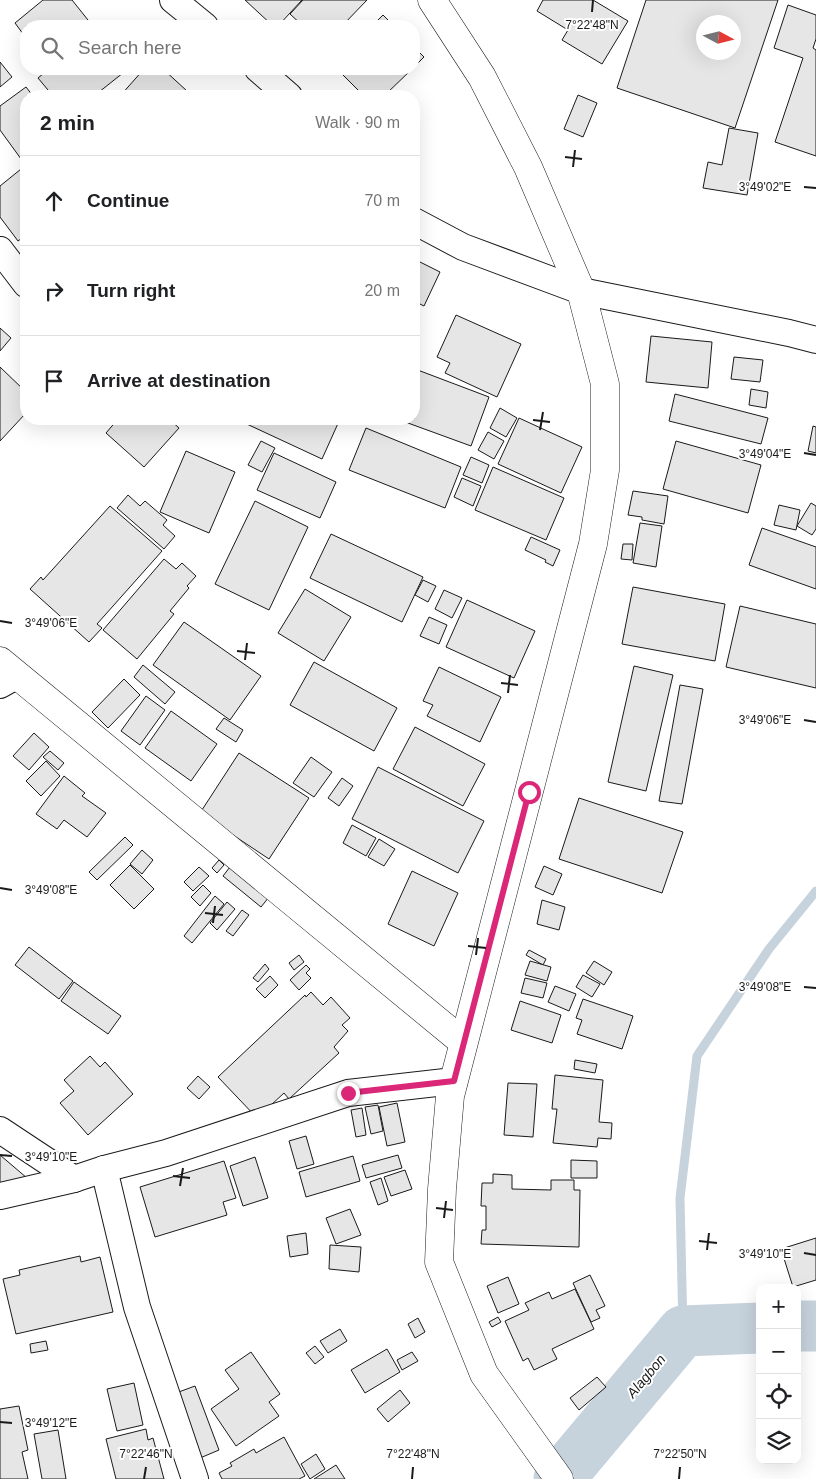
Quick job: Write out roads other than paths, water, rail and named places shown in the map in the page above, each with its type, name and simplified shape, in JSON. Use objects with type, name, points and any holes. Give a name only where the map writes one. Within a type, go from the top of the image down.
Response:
[{"type":"main road","points":[[432,0],[482,78],[528,167],[581,291],[605,384],[605,470],[593,544],[450,1096],[442,1189],[439,1262],[484,1374],[556,1476]]},
{"type":"main road","points":[[5,674],[464,1042]]},
{"type":"street","points":[[173,0],[198,20]]},
{"type":"street","points":[[265,75],[282,90]]},
{"type":"street","points":[[420,224],[463,247],[581,291],[790,333],[816,340]]},
{"type":"street","points":[[0,250],[20,276]]},
{"type":"street","points":[[0,1196],[74,1180],[104,1169],[166,1153],[348,1093],[454,1081]]},
{"type":"street","points":[[0,1130],[74,1180]]},
{"type":"street","points":[[104,1169],[137,1307],[195,1479]]},
{"type":"waterway","points":[[683,1331],[680,1198],[697,1056],[769,949],[816,891]]},
{"type":"waterway","name":"Alagbon","points":[[801,1326],[816,1326]]},
{"type":"waterway","name":"Alagbon","points":[[559,1479],[683,1331],[756,1328]]}]
